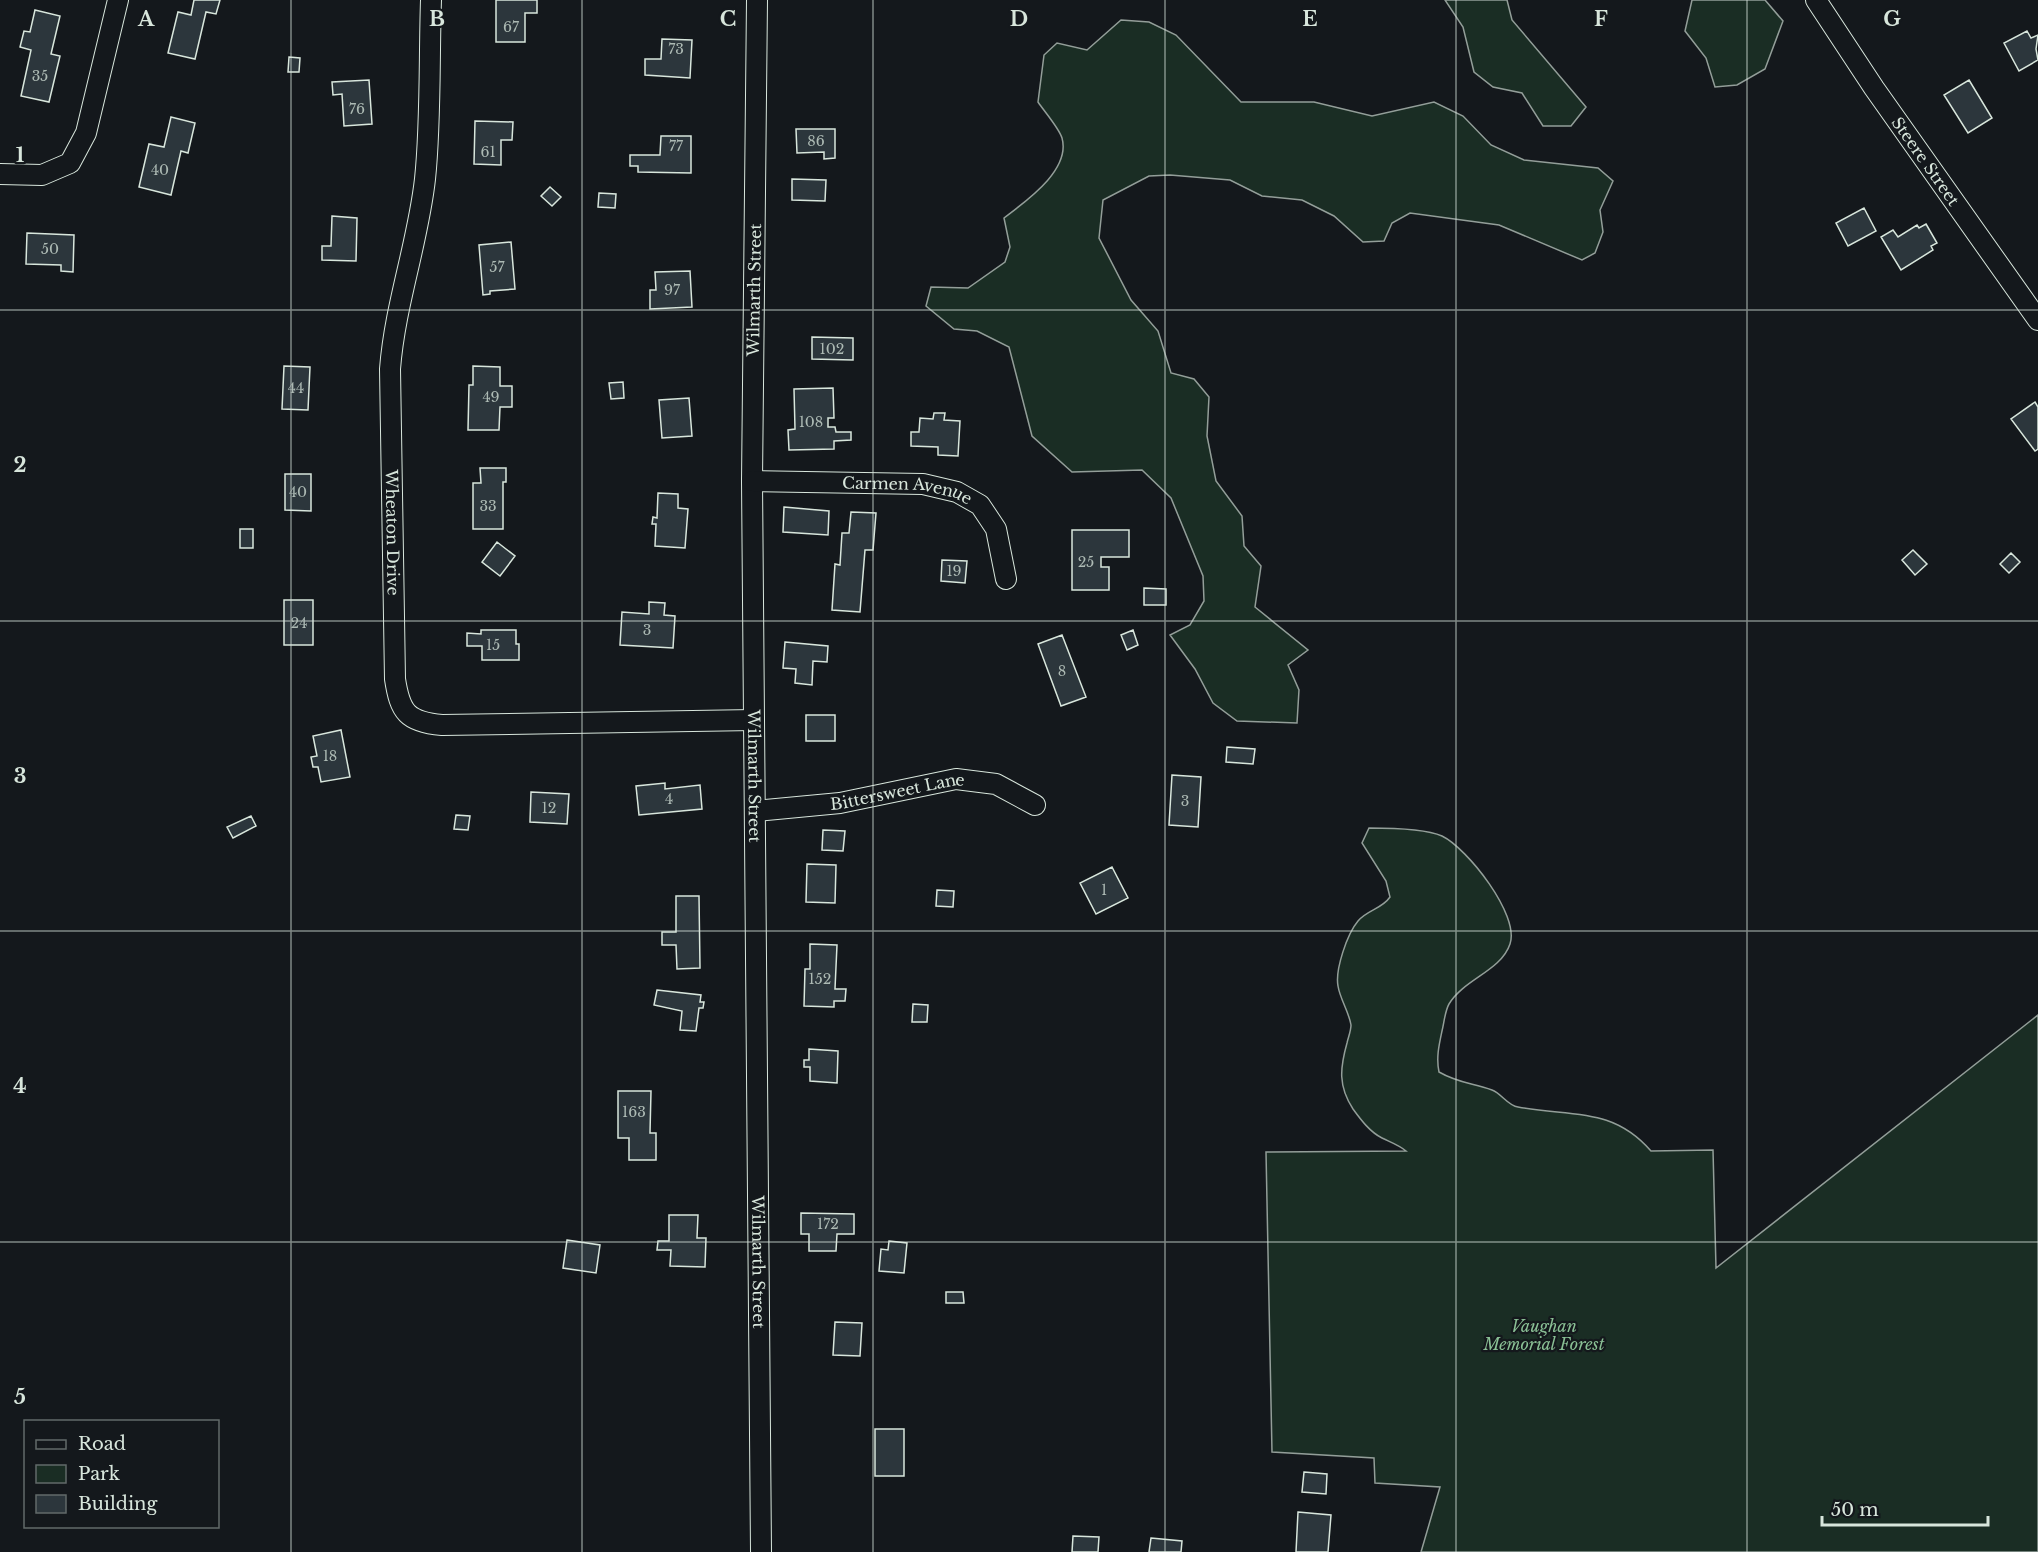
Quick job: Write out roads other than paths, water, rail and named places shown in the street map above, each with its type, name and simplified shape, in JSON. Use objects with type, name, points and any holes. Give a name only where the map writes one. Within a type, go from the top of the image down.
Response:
[{"type":"street","points":[[0,174],[42,175],[70,163],[87,133],[118,0]]},
{"type":"street","name":"Wheaton Drive","points":[[431,0],[425,179],[417,228],[394,328],[390,369],[395,679],[402,709],[413,718],[427,724],[442,725],[754,720]]},
{"type":"street","name":"Wilmarth Street","points":[[757,0],[752,481],[761,1552]]},
{"type":"street","name":"Steere Street","points":[[1816,0],[1881,98],[2038,320]]},
{"type":"street","name":"Carmen Avenue","points":[[752,481],[923,484],[957,492],[980,505],[993,523],[1001,544],[1006,579]]},
{"type":"street","name":"Bittersweet Lane","points":[[755,811],[840,803],[956,779],[996,784],[1035,805]]},
{"type":"park label","name":"Vaughan Memorial Forest","points":[[1544,1335]]}]
